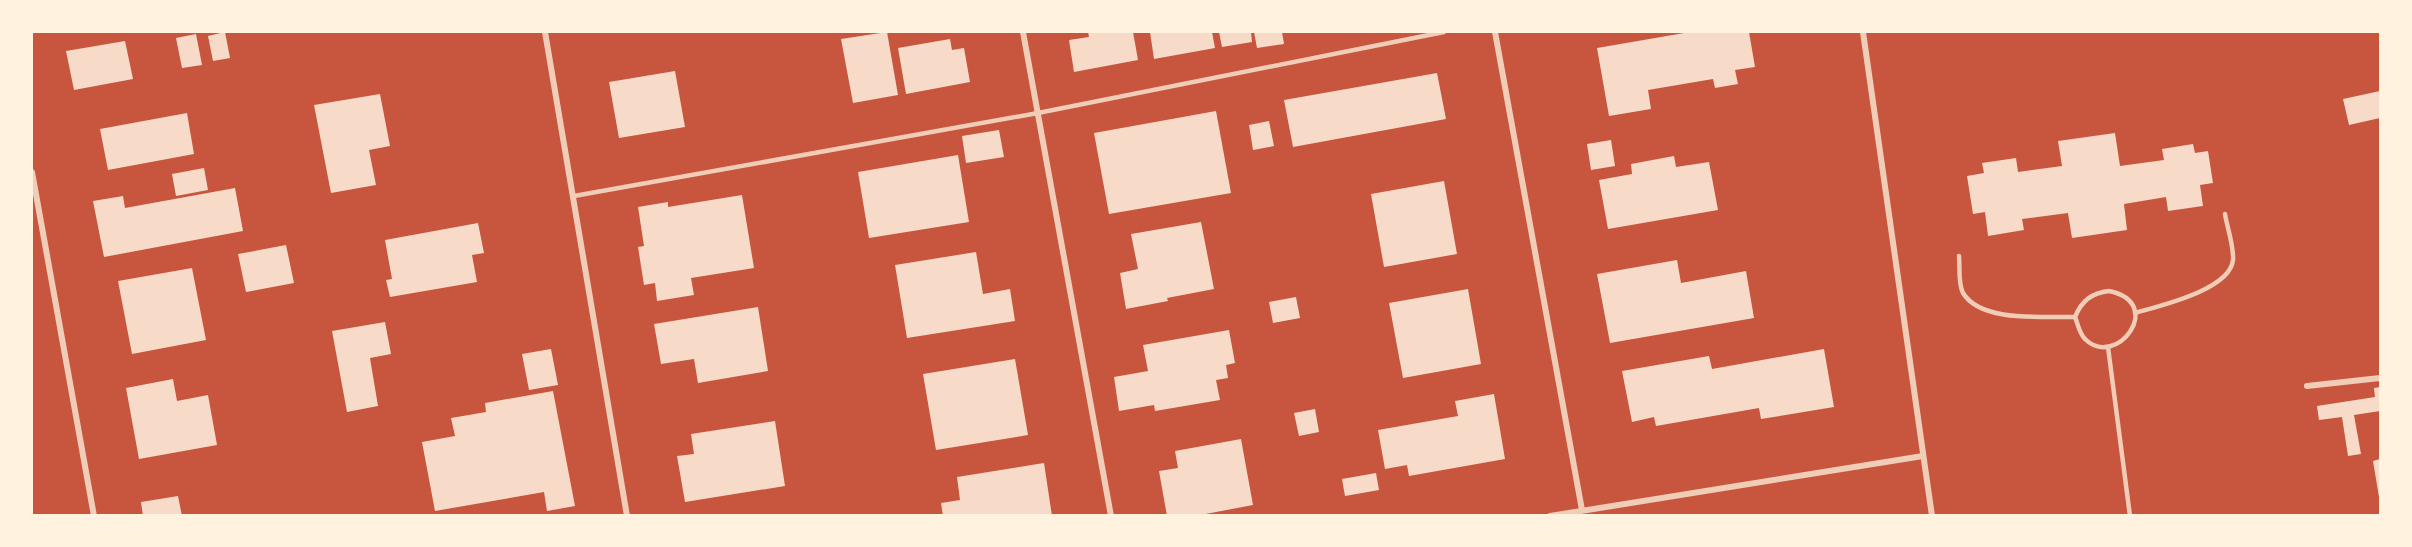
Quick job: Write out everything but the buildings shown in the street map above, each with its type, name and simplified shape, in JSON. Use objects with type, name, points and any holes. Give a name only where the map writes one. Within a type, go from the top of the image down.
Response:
[{"type":"street","points":[[545,32],[627,516]]},
{"type":"street","points":[[1023,32],[1111,516]]},
{"type":"street","points":[[1495,32],[1582,510]]},
{"type":"street","points":[[1863,32],[1932,516]]},
{"type":"street","points":[[32,172],[94,516]]},
{"type":"street","points":[[2307,386],[2380,378]]},
{"type":"street","points":[[1550,516],[1923,456]]},
{"type":"lane","points":[[574,196],[1038,113],[1444,32]]},
{"type":"lane","points":[[2135,313],[2196,293],[2227,274],[2233,260],[2225,214]]},
{"type":"lane","points":[[1959,256],[1962,291],[1970,302],[1986,311],[2010,315],[2075,317]]},
{"type":"lane","points":[[2109,291],[2121,293],[2129,301],[2135,313],[2136,326],[2131,333],[2108,347],[2085,339],[2075,317],[2079,307],[2086,299],[2096,293],[2109,291]]},
{"type":"lane","points":[[2108,347],[2130,516]]}]
